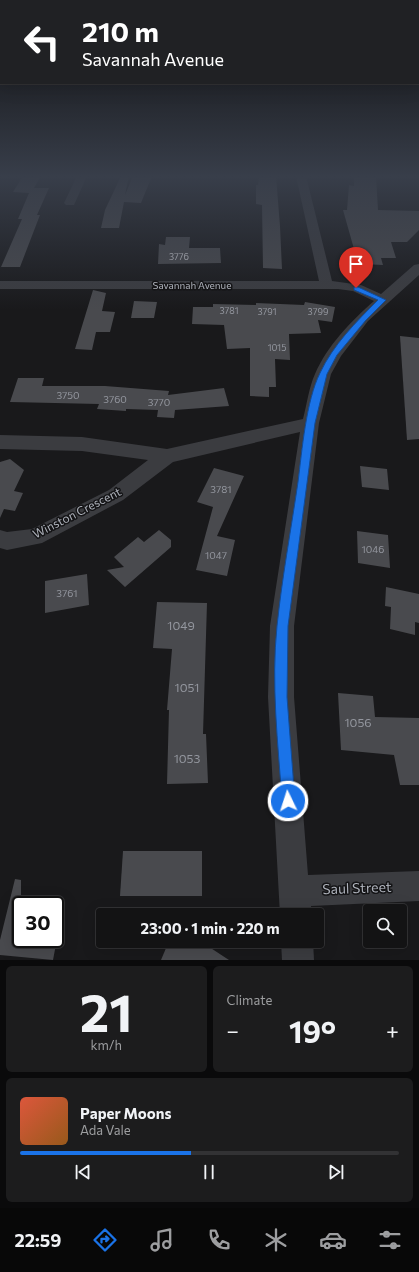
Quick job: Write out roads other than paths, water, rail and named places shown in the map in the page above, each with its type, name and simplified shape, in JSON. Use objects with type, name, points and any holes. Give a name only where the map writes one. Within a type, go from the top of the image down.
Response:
[{"type":"street","points":[[311,221],[326,284]]},
{"type":"street","points":[[296,903],[280,697],[280,661],[282,626],[310,423],[323,374],[334,354],[363,318],[382,300],[415,276]]},
{"type":"street","name":"Savannah Avenue","points":[[0,285],[326,284],[348,286],[382,300]]},
{"type":"street","name":"Winston Crescent","points":[[0,442],[82,444],[167,456],[310,423]]},
{"type":"street","name":"Winston Crescent","points":[[0,539],[7,541],[35,537],[116,495],[167,456]]},
{"type":"street","name":"Saul Street","points":[[296,903],[419,886]]},
{"type":"street","points":[[298,948],[298,960]]}]
